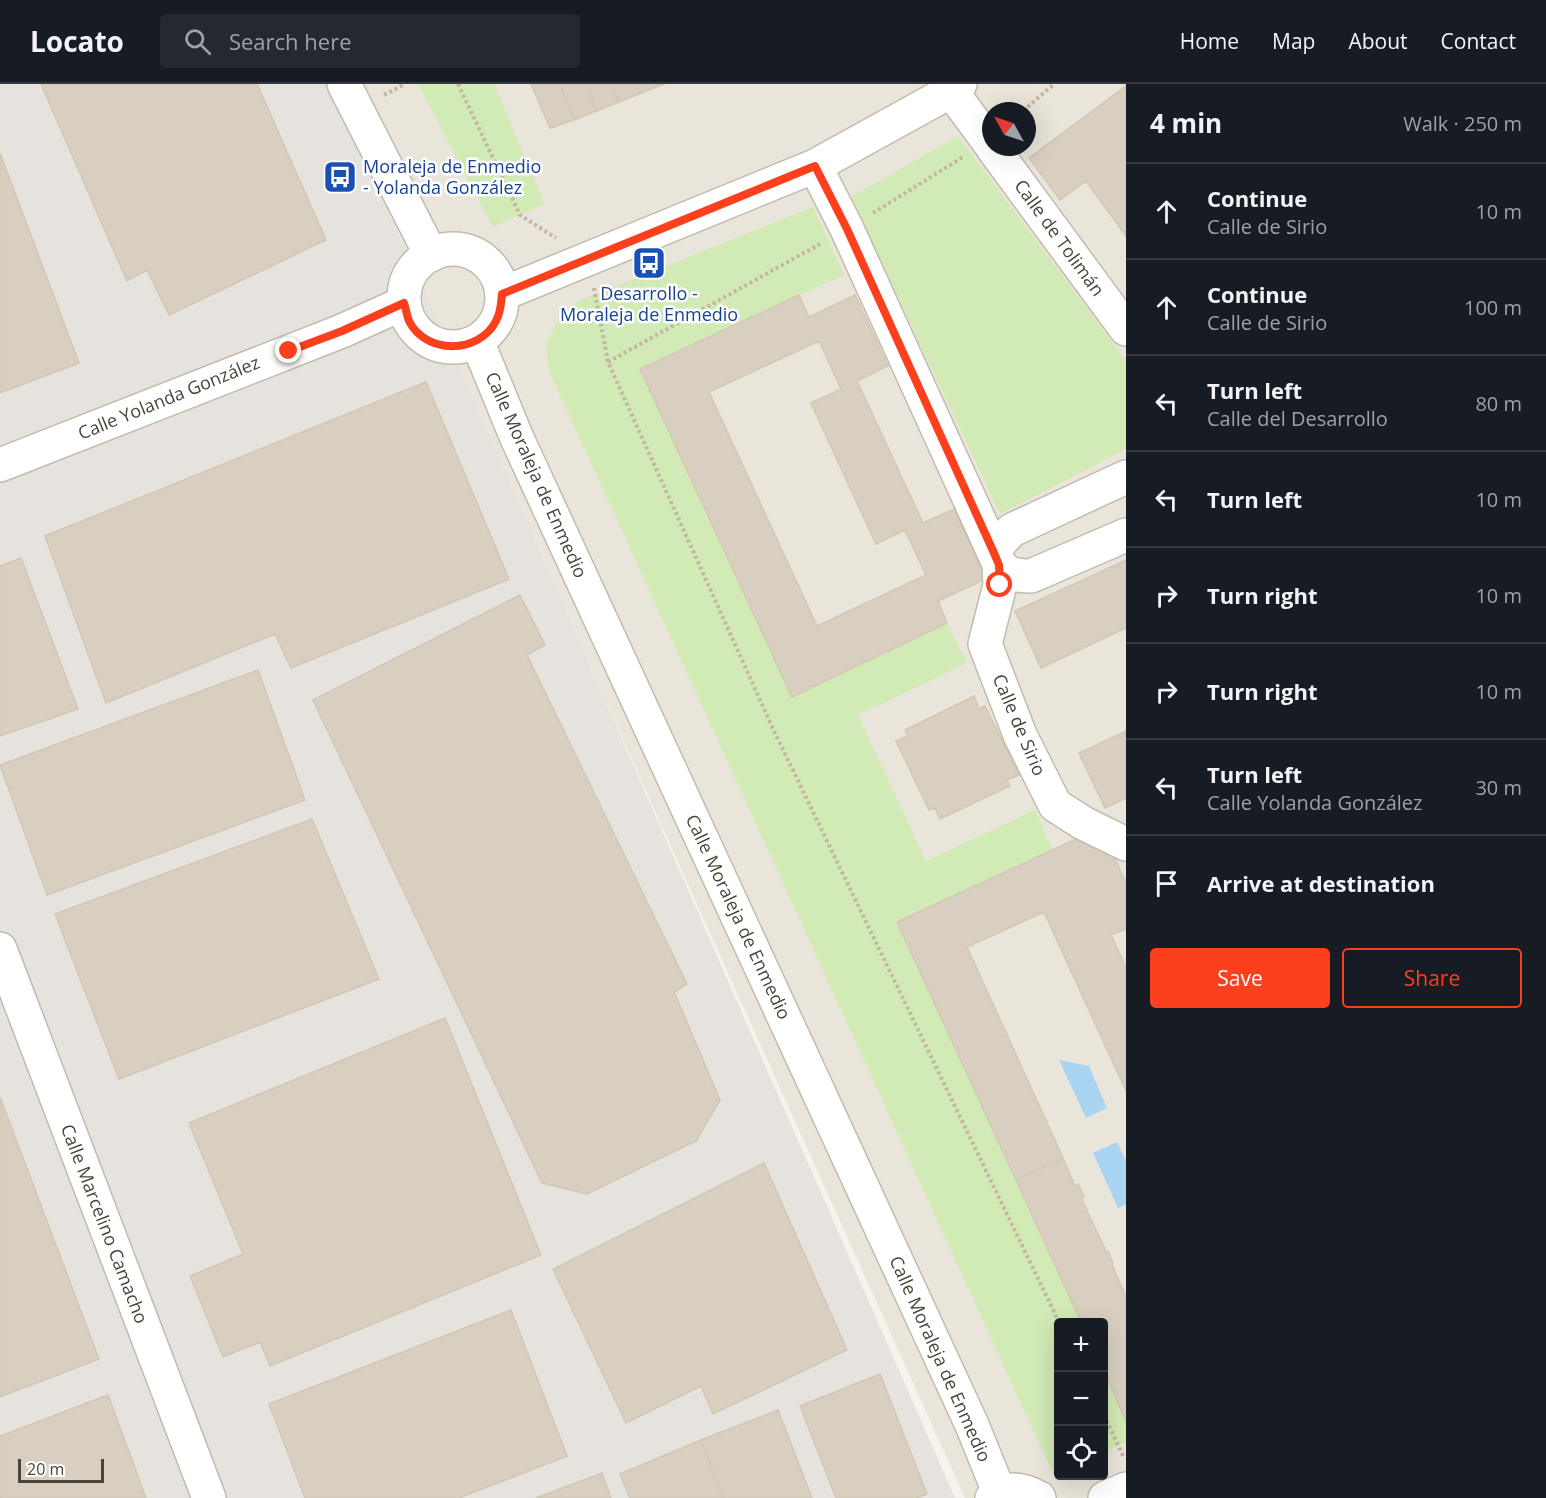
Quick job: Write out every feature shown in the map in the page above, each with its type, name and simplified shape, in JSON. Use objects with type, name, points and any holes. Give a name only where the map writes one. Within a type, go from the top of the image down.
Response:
[{"type":"street","points":[[344,84],[431,255]]},
{"type":"street","points":[[502,294],[815,166],[956,88]]},
{"type":"street","name":"Calle de Tolimán","points":[[956,88],[982,130]]},
{"type":"street","name":"Calle de Tolimán","points":[[1000,156],[1126,329]]},
{"type":"street","name":"Calle de Sirio","points":[[815,166],[847,229],[997,559],[1000,585],[986,644],[1020,735],[1055,805],[1083,823],[1126,844]]},
{"type":"street","points":[[449,250],[468,252],[484,261],[496,276],[502,294],[501,308],[488,333],[477,341],[458,347],[439,345],[422,337],[410,322],[404,303],[404,292],[413,270],[431,255],[449,250]]},
{"type":"street","name":"Calle Yolanda González","points":[[0,465],[342,331],[404,303]]},
{"type":"street","name":"Calle Moraleja de Enmedio","points":[[477,341],[516,436],[972,1425],[995,1495]]},
{"type":"street","points":[[1126,477],[1012,530],[1002,540],[997,559],[1015,576],[1031,576],[1126,535]]},
{"type":"street","name":"Calle Marcelino Camacho","points":[[0,949],[209,1498]]},
{"type":"street","points":[[995,1495],[1019,1489],[1038,1498]]},
{"type":"street","points":[[1105,1498],[1126,1489]]},
{"type":"path","points":[[458,84],[520,215],[588,259],[608,362],[774,731],[1057,1318]]},
{"type":"path","points":[[1033,102],[1054,84]]},
{"type":"path","points":[[608,362],[847,229],[982,149]]},
{"type":"path","points":[[1108,1424],[1126,1462]]},
{"type":"shaded area","points":[[0,84],[326,84],[422,284],[955,1498],[0,1498]]},
{"type":"shaded area","points":[[327,84],[1126,84],[1126,1498],[965,1498]]},
{"type":"green space","points":[[418,84],[494,84],[545,204],[493,227]]},
{"type":"green space","points":[[958,136],[1126,361],[1126,449],[1000,514],[851,197]]},
{"type":"green space","points":[[813,207],[844,275],[640,369],[792,697],[947,623],[967,663],[858,715],[926,861],[1035,810],[1052,849],[897,922],[1079,1318],[1054,1318],[1054,1476],[549,371],[546,344],[558,320],[574,303]]},
{"type":"green space","points":[[1108,1381],[1126,1421],[1126,1442],[1108,1451]]},
{"type":"water","points":[[1059,1060],[1089,1066],[1107,1108],[1086,1118]]},
{"type":"water","points":[[1117,1142],[1126,1161],[1126,1204],[1118,1208],[1093,1153]]},
{"type":"building","points":[[41,84],[257,84],[326,240],[169,315],[147,270],[127,281]]},
{"type":"building","points":[[531,84],[560,84],[574,120],[550,128]]},
{"type":"building","points":[[560,84],[587,84],[596,111],[574,120]]},
{"type":"building","points":[[587,84],[612,84],[619,102],[596,111]]},
{"type":"building","points":[[612,84],[636,84],[639,94],[619,102]]},
{"type":"building","points":[[636,84],[664,84],[639,94]]},
{"type":"building","points":[[1126,86],[1126,148],[1124,149],[1126,152],[1126,236],[1086,181],[1060,200],[1029,158],[1036,156],[1036,153]]},
{"type":"building","points":[[0,153],[79,363],[0,393]]},
{"type":"building","points":[[799,295],[809,317],[855,295],[888,366],[857,381],[923,523],[954,509],[986,579],[938,601],[947,623],[792,697],[640,369]],"holes":[[[819,341],[841,389],[811,403],[876,544],[905,530],[926,575],[817,626],[709,392]]]},
{"type":"building","points":[[426,382],[509,579],[291,668],[275,634],[106,703],[45,536]]},
{"type":"building","points":[[21,558],[78,709],[0,736],[0,566]]},
{"type":"building","points":[[1126,560],[1126,628],[1041,668],[1015,611]]},
{"type":"building","points":[[520,595],[545,645],[527,655],[687,984],[674,992],[720,1100],[696,1141],[587,1194],[542,1183],[313,700]]},
{"type":"building","points":[[258,670],[305,800],[47,895],[0,765]]},
{"type":"building","points":[[974,696],[979,709],[985,706],[1019,775],[1007,780],[1010,786],[940,819],[935,808],[929,810],[896,741],[908,736],[905,730]]},
{"type":"building","points":[[1126,731],[1126,798],[1105,808],[1079,753]]},
{"type":"building","points":[[312,819],[379,979],[119,1079],[55,914]]},
{"type":"building","points":[[1076,839],[1111,850],[1126,883],[1126,929],[1111,935],[1126,967],[1126,1091],[1044,912],[967,947],[1063,1158],[1016,1180],[897,922]]},
{"type":"building","points":[[445,1018],[541,1255],[270,1366],[260,1342],[223,1357],[190,1276],[243,1254],[189,1123]]},
{"type":"building","points":[[0,1097],[99,1359],[0,1397]]},
{"type":"building","points":[[1063,1158],[1075,1186],[1078,1184],[1084,1197],[1081,1198],[1108,1251],[1126,1296],[1126,1421],[1108,1381],[1108,1318],[1079,1318],[1016,1180]]},
{"type":"building","points":[[764,1163],[847,1350],[713,1414],[701,1386],[626,1423],[553,1269]]},
{"type":"building","points":[[511,1310],[567,1456],[459,1498],[305,1498],[269,1404]]},
{"type":"building","points":[[880,1374],[927,1494],[916,1498],[836,1498],[800,1406]]},
{"type":"building","points":[[108,1395],[146,1498],[0,1498],[0,1436]]},
{"type":"building","points":[[778,1410],[812,1498],[723,1498],[701,1440]]},
{"type":"building","points":[[701,1440],[723,1498],[630,1498],[620,1474]]},
{"type":"building","points":[[602,1473],[611,1498],[536,1498]]},
{"type":"place","name":"Moraleja de Enmedio - Yolanda González","points":[[340,177]]},
{"type":"place","name":"Desarrollo - Moraleja de Enmedio","points":[[649,263]]},
{"type":"route","points":[[289,351],[342,331],[404,303],[410,322],[422,337],[439,345],[458,347],[477,341],[488,333],[496,321],[501,308],[502,294],[815,166],[847,229],[994,553],[999,565],[1000,585]]}]
